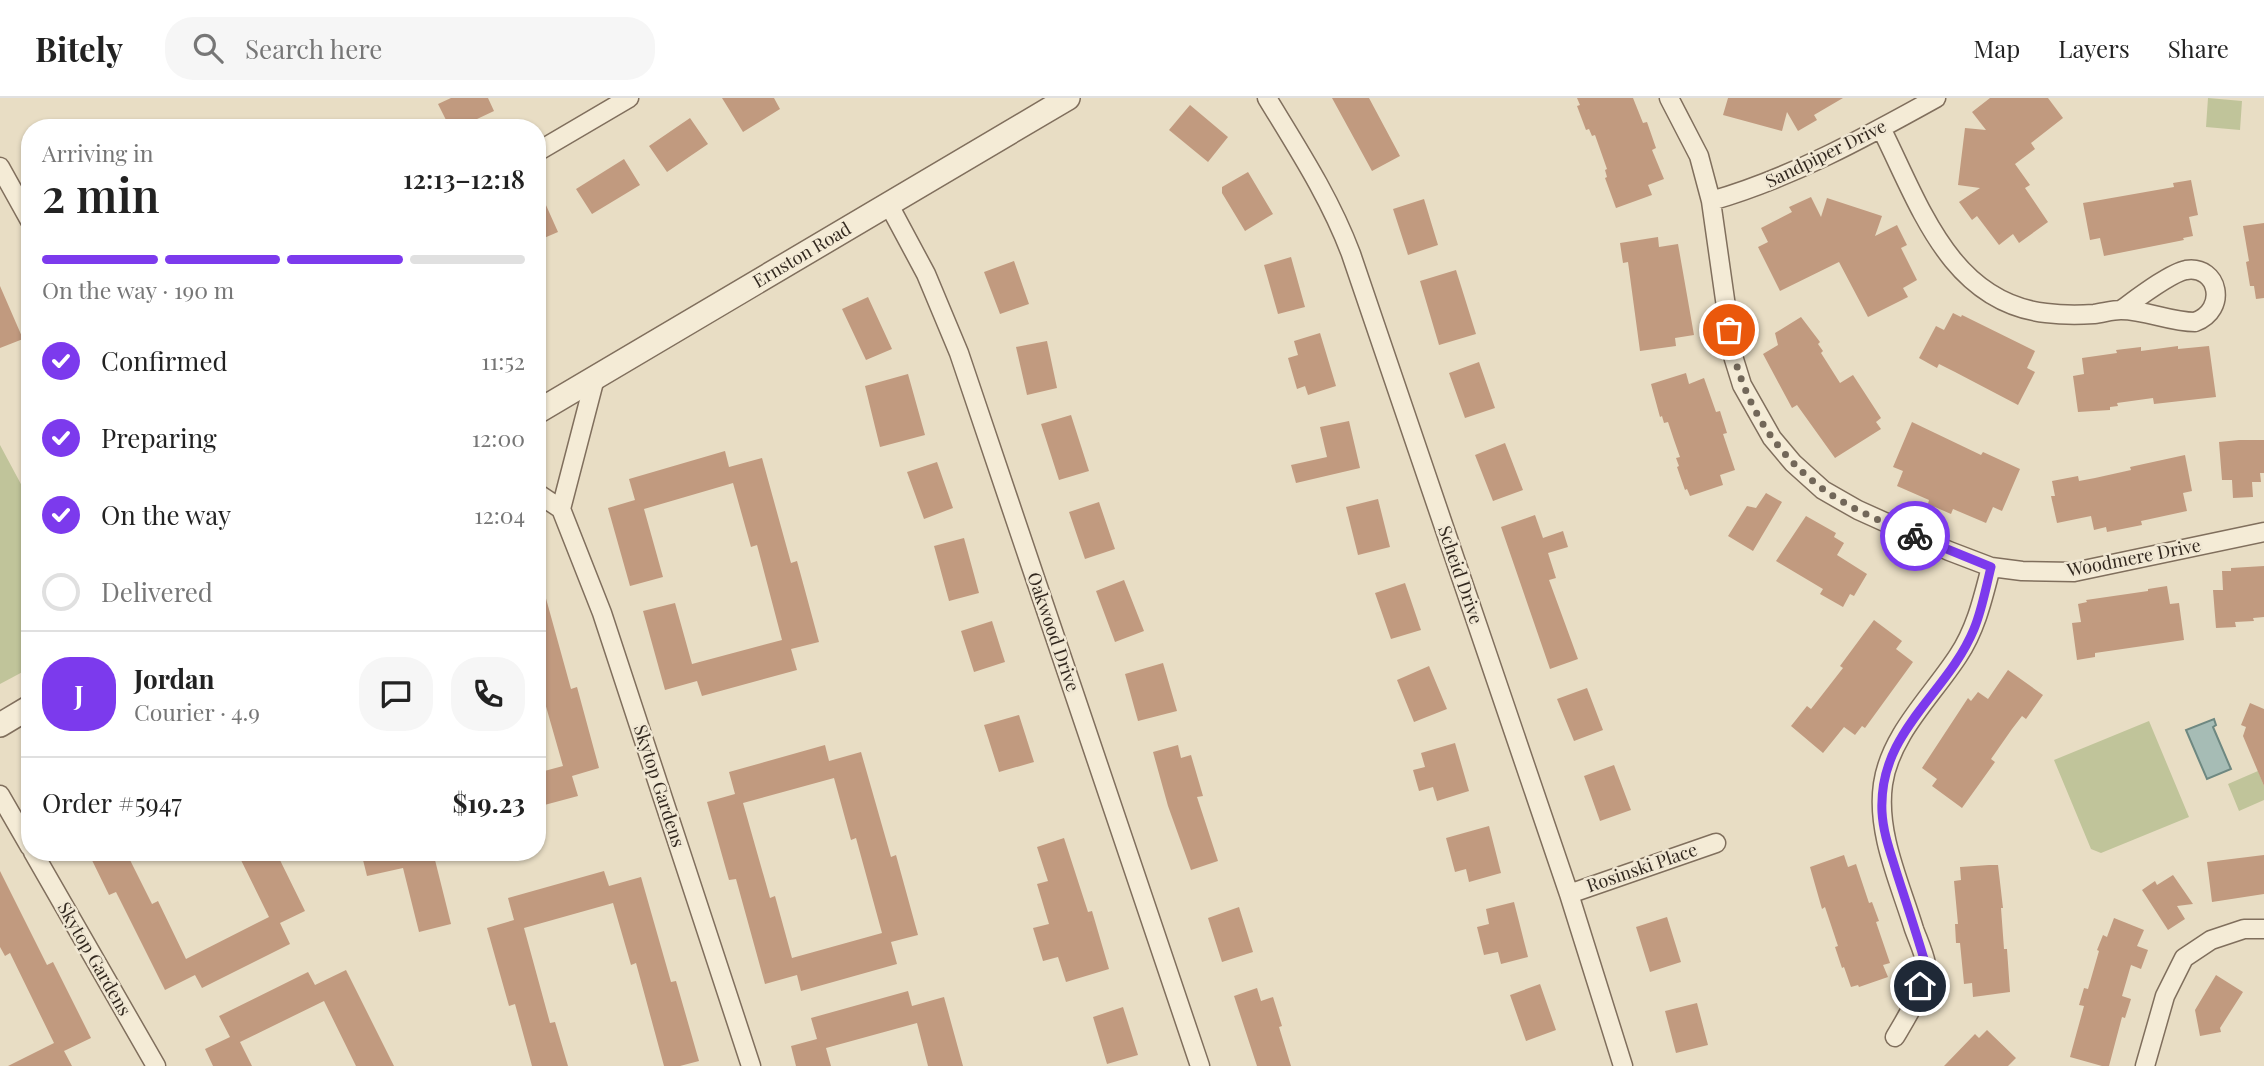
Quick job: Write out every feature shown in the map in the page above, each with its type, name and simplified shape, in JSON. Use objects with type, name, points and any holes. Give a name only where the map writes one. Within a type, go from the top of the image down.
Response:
[{"type":"street","points":[[546,147],[629,98]]},
{"type":"street","name":"Scheid Drive","points":[[1267,98],[1321,189],[1347,243],[1569,894],[1623,1066]]},
{"type":"street","name":"Woodmere Drive","points":[[1669,98],[1699,156],[1711,201],[1733,356],[1742,385],[1772,438],[1793,463],[1823,490],[1869,515],[1948,551],[1991,567],[2022,571],[2074,572],[2264,532]]},
{"type":"street","name":"Sandpiper Drive","points":[[1711,201],[1755,188],[1881,128],[1936,98]]},
{"type":"street","name":"Ernston Road","points":[[546,407],[889,205],[1054,102]]},
{"type":"street","points":[[1881,128],[1937,239],[1973,284],[1996,298],[2032,311],[2070,315],[2121,310],[2195,322],[2211,312],[2216,302],[2216,291],[2208,277],[2199,271],[2188,270],[2177,273],[2121,310]]},
{"type":"street","points":[[0,167],[21,205]]},
{"type":"street","name":"Oakwood Drive","points":[[889,205],[926,274],[959,353],[1200,1066]]},
{"type":"street","points":[[546,499],[561,509],[595,378]]},
{"type":"street","name":"Skytop Gardens","points":[[561,509],[602,613],[751,1066]]},
{"type":"street","points":[[1895,1037],[1914,1005],[1926,966],[1887,842],[1882,813],[1883,784],[1888,762],[1904,732],[1959,656],[1974,629],[1991,567]]},
{"type":"street","points":[[0,725],[21,712]]},
{"type":"street","points":[[0,795],[21,831]]},
{"type":"street","name":"Rosinski Place","points":[[1569,894],[1716,843]]},
{"type":"street","name":"Skytop Gardens","points":[[38,861],[156,1066]]},
{"type":"street","points":[[2145,1066],[2165,996],[2184,958],[2211,940],[2244,929],[2264,929]]},
{"type":"green space","points":[[2208,98],[2242,101],[2240,130],[2206,127]]},
{"type":"green space","points":[[0,445],[21,484],[21,673],[0,684]]},
{"type":"green space","points":[[2149,721],[2189,817],[2101,853],[2091,849],[2054,760]]},
{"type":"green space","points":[[2258,771],[2264,786],[2264,800],[2239,811],[2228,784]]},
{"type":"water","points":[[2214,719],[2216,725],[2213,727],[2231,769],[2207,779],[2186,730]]},
{"type":"building","points":[[451,98],[488,98],[494,111],[477,119],[446,119],[438,104]]},
{"type":"building","points":[[722,98],[774,98],[780,109],[743,132]]},
{"type":"building","points":[[1332,98],[1369,98],[1400,156],[1372,171]]},
{"type":"building","points":[[1577,98],[1633,98],[1643,123],[1647,122],[1656,148],[1652,150],[1664,179],[1648,185],[1652,195],[1616,208],[1605,178],[1607,169],[1595,135],[1592,136],[1589,129],[1586,130],[1577,106],[1580,105]]},
{"type":"building","points":[[1728,98],[1843,98],[1814,115],[1817,120],[1798,131],[1787,112],[1782,131],[1723,115]]},
{"type":"building","points":[[1990,98],[2048,98],[2063,118],[2031,143],[2035,149],[2015,164],[2030,185],[2025,188],[2048,222],[2019,243],[2013,234],[1999,245],[1977,216],[1972,220],[1959,202],[1980,188],[1958,185],[1965,128],[1986,130],[1972,112]]},
{"type":"building","points":[[1190,105],[1228,137],[1208,162],[1169,130]]},
{"type":"building","points":[[690,118],[708,144],[667,172],[649,146]]},
{"type":"building","points":[[624,159],[640,185],[592,214],[576,189]]},
{"type":"building","points":[[1248,172],[1273,214],[1245,231],[1222,193],[1222,187]]},
{"type":"building","points":[[2191,180],[2198,215],[2189,217],[2193,236],[2104,256],[2100,238],[2090,240],[2083,203],[2174,187],[2173,183]]},
{"type":"building","points":[[1811,197],[1821,217],[1827,198],[1882,216],[1875,236],[1897,225],[1907,245],[1901,248],[1917,280],[1903,288],[1908,297],[1868,317],[1839,262],[1780,291],[1758,247],[1768,242],[1761,228],[1792,212],[1789,207]]},
{"type":"building","points":[[1424,199],[1438,245],[1408,255],[1393,209]]},
{"type":"building","points":[[546,205],[558,232],[546,237]]},
{"type":"building","points":[[2264,223],[2264,298],[2256,299],[2254,286],[2250,286],[2243,226]]},
{"type":"building","points":[[1658,237],[1659,247],[1678,244],[1694,335],[1675,338],[1676,346],[1640,351],[1628,262],[1623,263],[1620,243]]},
{"type":"building","points":[[1291,257],[1305,307],[1278,314],[1264,265]]},
{"type":"building","points":[[1014,261],[1029,304],[1000,314],[984,272]]},
{"type":"building","points":[[1456,270],[1476,334],[1439,345],[1420,281]]},
{"type":"building","points":[[0,286],[21,340],[0,348]]},
{"type":"building","points":[[868,297],[892,349],[866,360],[842,309]]},
{"type":"building","points":[[1953,313],[2035,351],[2027,368],[2035,372],[2018,405],[1939,364],[1937,368],[1919,358],[1936,326],[1944,330]]},
{"type":"building","points":[[1801,317],[1820,342],[1818,344],[1823,351],[1821,353],[1840,383],[1853,375],[1881,418],[1876,422],[1881,429],[1835,458],[1797,405],[1792,408],[1763,354],[1778,345],[1775,333]]},
{"type":"building","points":[[1320,333],[1336,386],[1308,395],[1305,386],[1297,389],[1288,358],[1298,355],[1294,341]]},
{"type":"building","points":[[1047,341],[1057,388],[1027,395],[1016,347]]},
{"type":"building","points":[[2178,346],[2178,349],[2209,346],[2216,397],[2154,404],[2153,398],[2117,403],[2118,406],[2110,407],[2110,410],[2078,412],[2073,376],[2084,374],[2082,358],[2117,353],[2116,350],[2141,347],[2141,351]]},
{"type":"building","points":[[1479,362],[1495,408],[1465,418],[1449,373]]},
{"type":"building","points":[[1686,373],[1689,384],[1704,378],[1716,412],[1720,411],[1727,433],[1723,434],[1735,470],[1720,475],[1723,485],[1690,496],[1687,489],[1685,490],[1677,467],[1676,458],[1680,457],[1668,422],[1664,423],[1662,416],[1660,417],[1651,384]]},
{"type":"building","points":[[908,374],[925,435],[880,447],[865,386]]},
{"type":"building","points":[[1071,415],[1089,471],[1059,480],[1041,424]]},
{"type":"building","points":[[1349,421],[1360,468],[1296,483],[1291,465],[1327,457],[1320,427]]},
{"type":"building","points":[[1912,422],[1981,455],[1983,452],[2020,469],[2002,511],[1993,507],[1986,523],[1953,509],[1951,514],[1928,504],[1929,500],[1897,486],[1903,471],[1893,467]]},
{"type":"building","points":[[2264,440],[2264,473],[2260,473],[2261,482],[2252,482],[2253,497],[2233,498],[2232,480],[2222,480],[2219,442]]},
{"type":"building","points":[[1505,443],[1523,490],[1493,501],[1475,455]]},
{"type":"building","points":[[725,451],[729,467],[762,458],[791,563],[797,561],[819,642],[791,649],[797,670],[702,696],[697,681],[665,690],[643,611],[675,603],[692,664],[782,640],[757,545],[751,547],[733,483],[644,509],[663,577],[630,586],[608,508],[635,500],[629,479]]},
{"type":"building","points":[[2185,455],[2192,491],[2183,493],[2187,511],[2141,521],[2142,525],[2107,532],[2106,527],[2094,530],[2091,516],[2057,523],[2051,496],[2055,496],[2052,481],[2078,476],[2079,481],[2095,478]]},
{"type":"building","points":[[937,462],[953,508],[924,519],[907,472]]},
{"type":"building","points":[[1766,493],[1782,502],[1753,551],[1728,536],[1747,506],[1756,508]]},
{"type":"building","points":[[1378,499],[1390,547],[1358,555],[1346,507]]},
{"type":"building","points":[[1099,502],[1115,549],[1085,559],[1069,512]]},
{"type":"building","points":[[1535,515],[1543,538],[1563,531],[1568,547],[1548,553],[1556,578],[1549,580],[1578,659],[1550,669],[1501,527]]},
{"type":"building","points":[[1806,516],[1836,533],[1834,537],[1844,543],[1837,555],[1867,574],[1854,596],[1850,594],[1843,607],[1820,594],[1823,589],[1776,561]]},
{"type":"building","points":[[964,538],[979,593],[949,601],[934,546]]},
{"type":"building","points":[[2264,566],[2264,617],[2253,618],[2254,621],[2235,622],[2236,627],[2216,628],[2213,590],[2223,590],[2222,571]]},
{"type":"building","points":[[1124,580],[1144,631],[1115,642],[1096,591]]},
{"type":"building","points":[[1405,583],[1421,630],[1391,639],[1375,593]]},
{"type":"building","points":[[2167,586],[2170,604],[2179,603],[2184,640],[2095,653],[2095,657],[2077,660],[2072,623],[2081,622],[2078,604],[2087,602],[2086,600]]},
{"type":"building","points":[[546,598],[571,689],[577,687],[599,768],[572,776],[578,796],[546,805],[546,771],[563,766],[546,706]]},
{"type":"building","points":[[1874,620],[1902,641],[1896,649],[1913,662],[1865,728],[1862,726],[1855,735],[1844,727],[1823,753],[1791,726],[1807,706],[1811,709],[1822,695]]},
{"type":"building","points":[[992,621],[1005,662],[974,672],[961,631]]},
{"type":"building","points":[[1163,663],[1177,711],[1138,721],[1125,674]]},
{"type":"building","points":[[1429,666],[1447,709],[1414,722],[1397,680]]},
{"type":"building","points":[[2008,670],[2043,695],[2026,719],[2022,716],[2012,729],[1991,759],[1995,762],[1962,808],[1932,786],[1937,779],[1922,768],[1968,698],[1971,701],[1978,692],[1988,699]]},
{"type":"building","points":[[1587,688],[1603,730],[1574,741],[1557,699]]},
{"type":"building","points":[[2250,703],[2264,709],[2264,786],[2243,736],[2246,727],[2241,725]]},
{"type":"building","points":[[1019,715],[1034,762],[999,772],[984,725]]},
{"type":"building","points":[[1455,743],[1469,791],[1437,801],[1433,787],[1419,791],[1413,770],[1425,767],[1421,753]]},
{"type":"building","points":[[825,745],[829,761],[861,752],[891,857],[896,855],[918,935],[891,942],[897,964],[801,991],[797,975],[765,984],[736,879],[729,880],[707,802],[735,794],[729,772]],"holes":[[[834,778],[851,840],[856,838],[882,933],[792,958],[775,896],[770,898],[743,803]]]},
{"type":"building","points":[[1178,745],[1181,758],[1191,755],[1203,796],[1197,797],[1218,861],[1191,870],[1168,806],[1153,752]]},
{"type":"building","points":[[1614,765],[1631,810],[1600,821],[1584,776]]},
{"type":"building","points":[[1489,826],[1501,873],[1469,882],[1466,869],[1455,872],[1446,838]]},
{"type":"building","points":[[1064,838],[1088,912],[1092,911],[1109,969],[1066,982],[1058,957],[1043,961],[1033,928],[1049,924],[1037,884],[1048,881],[1037,847]]},
{"type":"building","points":[[1844,855],[1848,867],[1856,864],[1869,903],[1872,902],[1879,921],[1876,922],[1890,963],[1883,965],[1888,977],[1859,987],[1851,987],[1844,967],[1842,968],[1835,947],[1838,946],[1825,907],[1822,909],[1810,867]]},
{"type":"building","points":[[2264,855],[2264,894],[2212,902],[2207,862]]},
{"type":"building","points":[[92,861],[130,861],[152,904],[158,901],[186,959],[269,917],[241,861],[280,861],[305,911],[280,923],[290,944],[202,988],[195,975],[165,990],[116,892],[109,895]]},
{"type":"building","points":[[363,861],[435,861],[451,924],[419,932],[403,868],[367,876]]},
{"type":"building","points":[[1998,865],[2010,992],[1973,997],[1972,983],[1964,984],[1960,943],[1956,943],[1955,924],[1958,924],[1954,881],[1961,880],[1960,867]]},
{"type":"building","points":[[0,871],[47,965],[53,962],[91,1038],[64,1051],[72,1066],[8,1066],[54,1043],[10,953],[5,956],[0,947]]},
{"type":"building","points":[[604,871],[609,886],[641,877],[671,982],[676,981],[699,1061],[680,1066],[664,1066],[636,963],[631,965],[613,903],[524,928],[550,1023],[555,1022],[568,1066],[532,1066],[515,1004],[509,1006],[487,928],[514,920],[508,898]]},
{"type":"building","points":[[2173,875],[2193,904],[2177,906],[2185,919],[2168,930],[2142,890],[2155,881],[2157,885]]},
{"type":"building","points":[[1514,902],[1528,957],[1501,964],[1498,952],[1484,955],[1477,927],[1489,924],[1486,909]]},
{"type":"building","points":[[1239,907],[1253,952],[1222,962],[1208,918]]},
{"type":"building","points":[[1667,917],[1681,962],[1650,972],[1636,927]]},
{"type":"building","points":[[2114,918],[2144,930],[2137,946],[2148,950],[2141,969],[2131,965],[2122,996],[2131,999],[2125,1018],[2122,1017],[2109,1066],[2102,1066],[2070,1057],[2084,1006],[2079,1005],[2084,988],[2088,989],[2099,951],[2097,950],[2103,935],[2107,937]]},
{"type":"building","points":[[346,970],[394,1066],[356,1066],[324,1001],[240,1042],[252,1066],[213,1066],[205,1049],[230,1037],[219,1016],[308,972],[315,985]]},
{"type":"building","points":[[2216,975],[2243,992],[2220,1028],[2221,1032],[2200,1036],[2195,1010]]},
{"type":"building","points":[[1540,984],[1556,1030],[1526,1041],[1510,995]]},
{"type":"building","points":[[1257,988],[1261,1001],[1273,997],[1291,1066],[1257,1066],[1234,996]]},
{"type":"building","points":[[908,991],[912,1006],[944,997],[963,1066],[928,1066],[917,1023],[826,1048],[831,1066],[796,1066],[791,1046],[817,1039],[811,1018]]},
{"type":"building","points":[[1697,1003],[1708,1045],[1676,1053],[1665,1011]]},
{"type":"building","points":[[1123,1007],[1138,1055],[1107,1064],[1093,1017]]},
{"type":"building","points":[[1987,1030],[2016,1058],[2008,1066],[1944,1066],[1975,1034],[1979,1038]]},
{"type":"way so far","points":[[1729,330],[1742,385],[1772,438],[1793,463],[1823,490],[1858,510],[1915,536]]},
{"type":"route","points":[[1915,536],[1991,567],[1974,629],[1959,656],[1904,732],[1888,762],[1883,784],[1882,813],[1887,842],[1926,966],[1920,986]]}]
